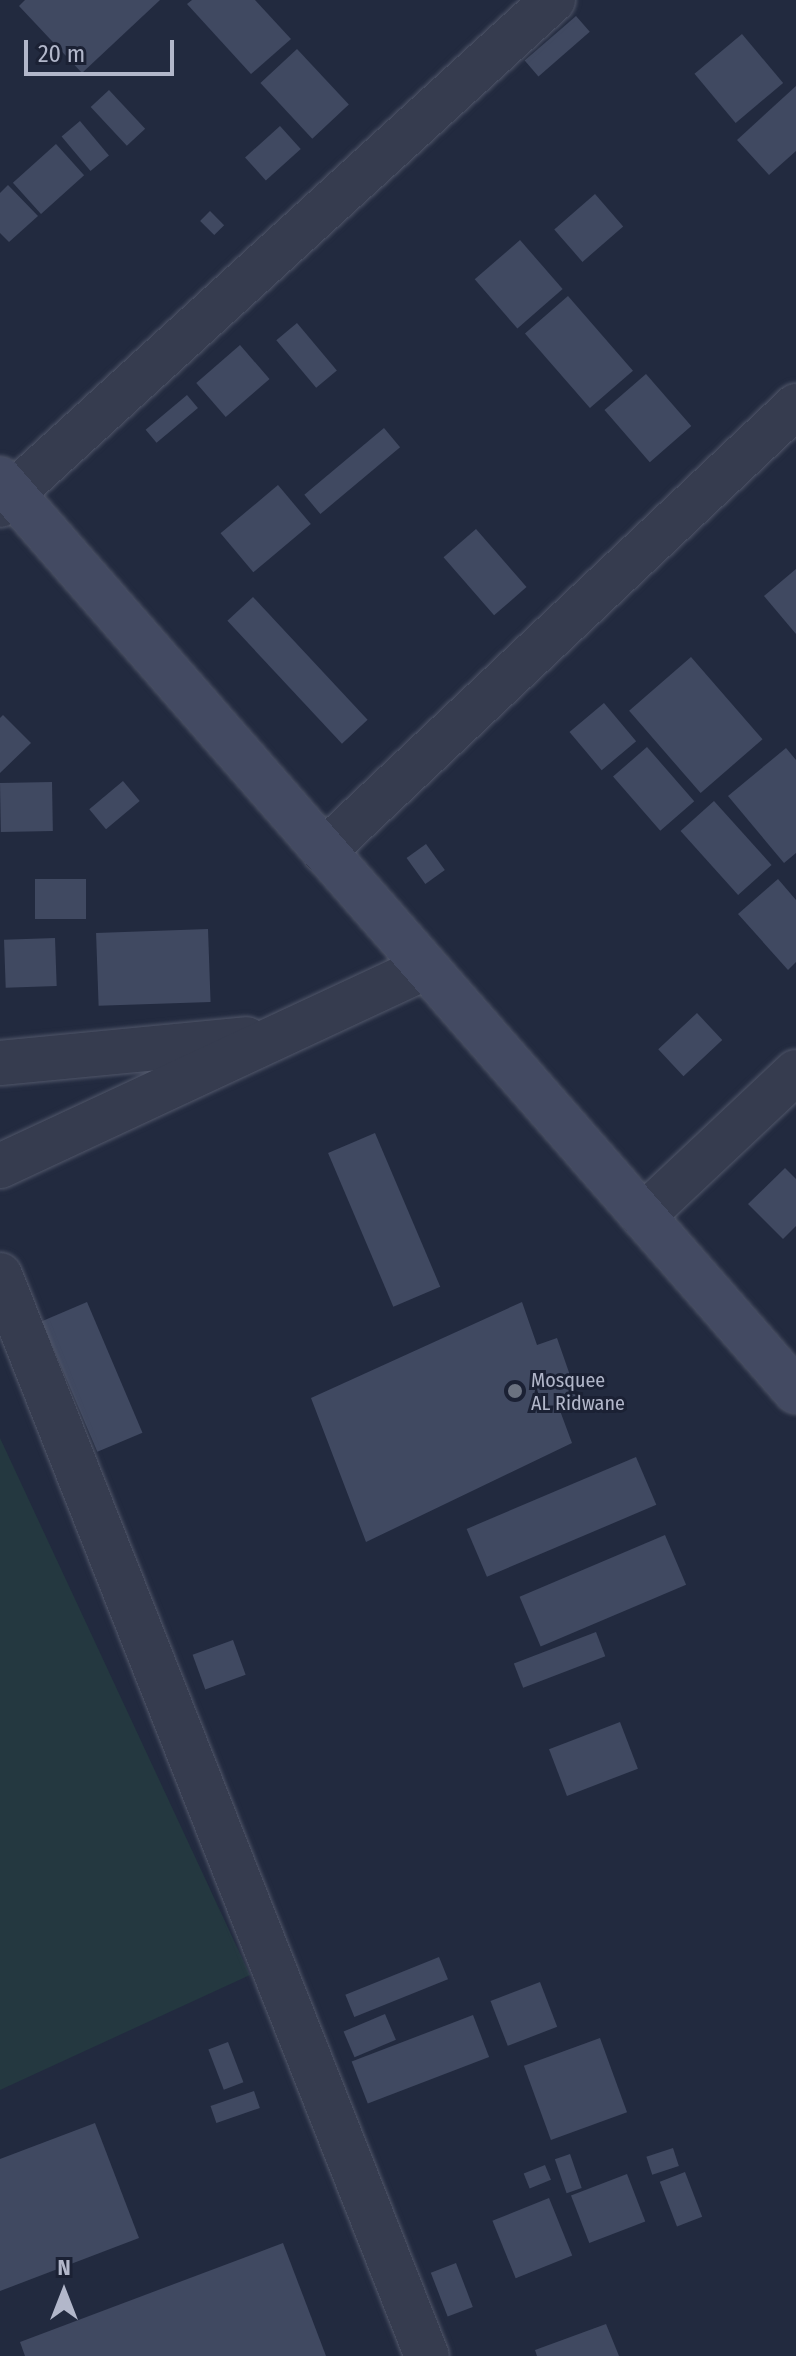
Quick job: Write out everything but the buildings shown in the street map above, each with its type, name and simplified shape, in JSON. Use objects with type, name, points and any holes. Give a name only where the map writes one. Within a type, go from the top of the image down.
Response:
[{"type":"street","points":[[553,0],[4,493],[324,851],[796,1391]]},
{"type":"street","points":[[324,851],[796,406]]},
{"type":"street","points":[[0,1166],[426,967]]},
{"type":"street","points":[[0,1063],[277,1037]]},
{"type":"street","points":[[643,1216],[796,1072]]},
{"type":"street","points":[[0,1275],[427,2356]]},
{"type":"shaded area","points":[[0,1438],[250,1975],[0,2090]]},
{"type":"place","name":"Mosquee AL Ridwane","points":[[515,1391]]}]
